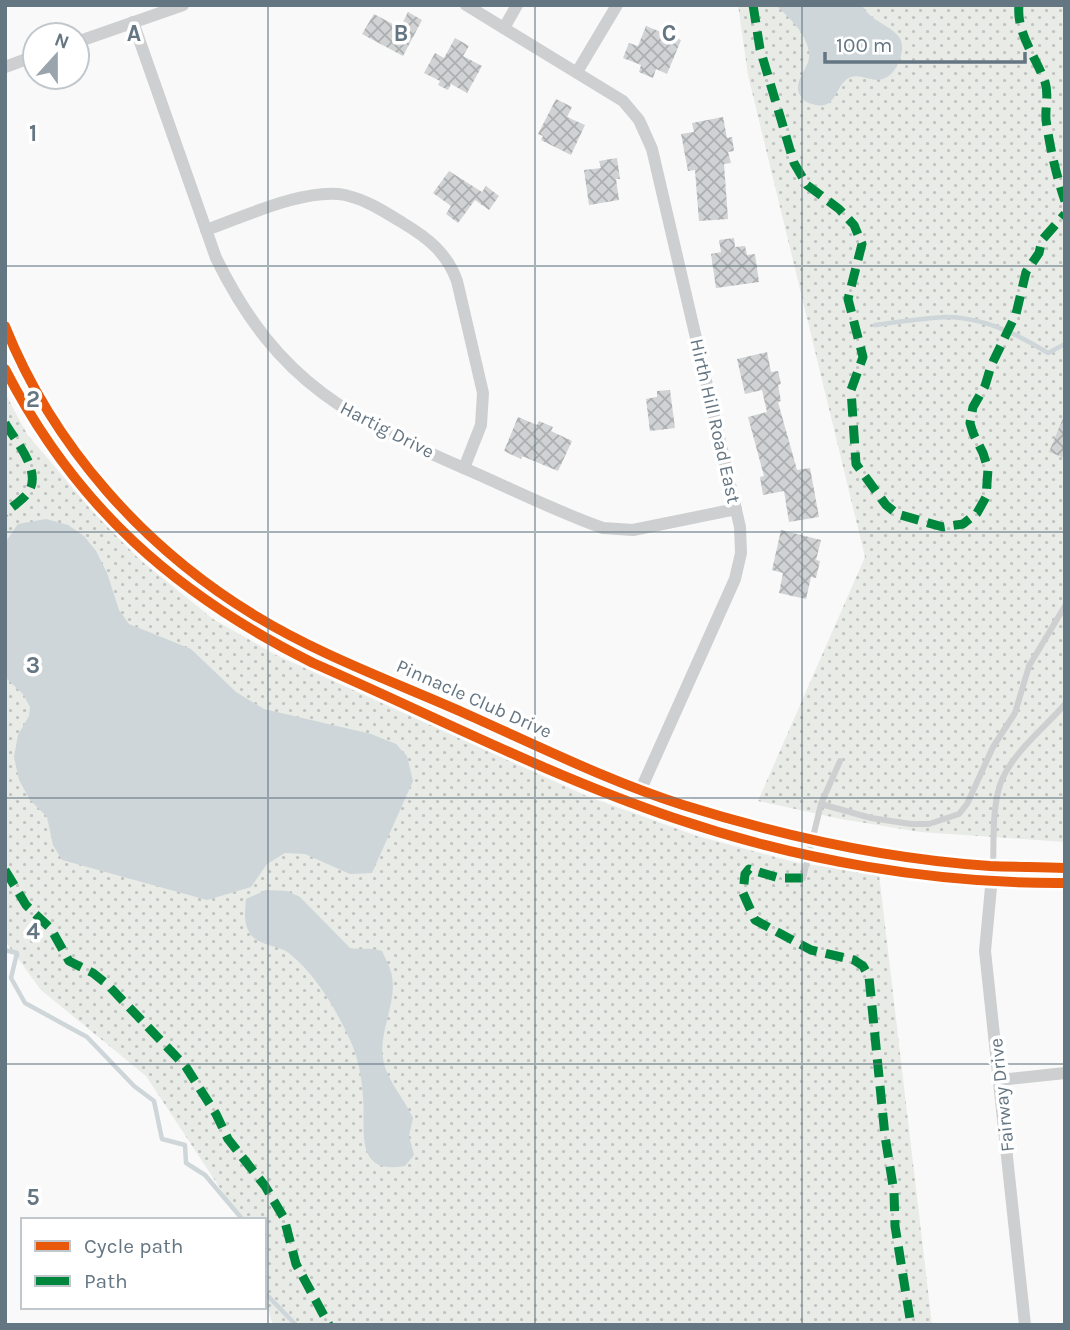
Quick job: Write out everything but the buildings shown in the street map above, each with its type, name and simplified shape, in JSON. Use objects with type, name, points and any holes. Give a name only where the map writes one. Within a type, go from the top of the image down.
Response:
[{"type":"street","points":[[91,37],[183,5]]},
{"type":"street","name":"Hirth Hill Road East","points":[[466,5],[610,92],[632,110],[639,120],[652,149],[736,509],[742,539],[735,579],[641,789]]},
{"type":"street","points":[[509,31],[517,5]]},
{"type":"street","points":[[577,72],[617,5]]},
{"type":"street","name":"Hartig Drive","points":[[133,22],[206,230],[230,285],[265,338],[302,377],[334,403],[395,438],[586,522],[611,530],[641,529],[736,509]]},
{"type":"street","points":[[206,230],[298,198],[331,193],[370,204],[435,244],[453,270],[457,281],[483,393],[481,425],[464,468]]},
{"type":"street","name":"Pinnacle Club Drive","points":[[5,326],[35,390],[63,434],[96,479],[130,517],[163,548],[211,586],[254,615],[304,642],[578,764],[680,804],[811,840],[885,854],[993,866],[1065,868]]},
{"type":"street","name":"Fairway Drive","points":[[993,866],[985,951],[1025,1325]]},
{"type":"street","points":[[1000,1080],[1065,1073]]},
{"type":"lane","points":[[821,804],[871,818],[911,824],[929,824],[959,814],[967,804],[993,747],[1015,713],[1029,666],[1065,606]]},
{"type":"lane","points":[[993,866],[1001,783],[1017,755],[1065,704]]},
{"type":"lane","points":[[803,878],[821,804],[840,761]]},
{"type":"shaded area","points":[[738,5],[1065,5],[1065,842],[920,832],[758,801],[865,557],[748,75]]},
{"type":"shaded area","points":[[776,5],[862,5],[866,12],[893,31],[902,42],[899,62],[893,72],[883,79],[851,77],[828,104],[808,103],[802,98],[798,86],[809,59],[808,46],[797,26]]},
{"type":"shaded area","points":[[5,393],[27,434],[93,512],[139,559],[213,619],[276,655],[589,797],[697,836],[798,863],[879,874],[932,1325],[273,1325],[266,1303],[266,1218],[240,1218],[146,1076],[41,990],[5,941]]},
{"type":"shaded area","points":[[46,519],[68,525],[84,536],[96,551],[107,573],[119,610],[129,624],[191,649],[236,692],[264,709],[371,734],[396,744],[407,756],[413,781],[372,873],[350,874],[305,854],[285,853],[267,864],[251,887],[207,900],[62,860],[53,845],[47,817],[30,800],[19,780],[14,757],[18,735],[29,716],[30,707],[23,694],[5,677],[5,543],[18,524]]},
{"type":"shaded area","points":[[266,890],[287,891],[300,897],[350,948],[382,951],[393,983],[383,1037],[383,1059],[388,1075],[413,1118],[409,1136],[414,1155],[405,1166],[388,1167],[377,1164],[370,1157],[364,1136],[361,1075],[357,1060],[344,1028],[324,993],[289,953],[255,939],[248,931],[245,917],[246,899]]},
{"type":"waterway","points":[[875,325],[928,318],[960,318],[1000,328],[1048,353],[1065,344]]},
{"type":"waterway","points":[[5,950],[17,953],[11,978],[25,1003],[87,1037],[134,1086],[154,1101],[162,1139],[185,1145],[186,1163],[205,1175],[241,1218]]},
{"type":"waterway","points":[[266,1294],[296,1325]]},
{"type":"marked path","points":[[753,5],[760,49],[794,163],[807,185],[839,209],[854,225],[862,244],[848,299],[863,357],[851,390],[856,464],[886,505],[897,514],[943,527],[963,524],[977,513],[986,497],[988,469],[970,423],[973,407],[1016,314],[1026,272],[1039,253],[1042,240],[1065,214]]},
{"type":"marked path","points":[[1019,5],[1024,35],[1046,87],[1048,130],[1065,201]]},
{"type":"marked path","points":[[5,423],[27,458],[32,477],[27,494],[5,513]]},
{"type":"marked path","points":[[803,878],[779,878],[749,869],[745,874],[743,893],[755,920],[811,950],[854,960],[863,966],[869,977],[885,1136],[894,1192],[895,1226],[911,1325]]},
{"type":"marked path","points":[[5,870],[26,905],[51,929],[69,961],[93,973],[108,985],[186,1067],[216,1114],[228,1139],[265,1186],[284,1218],[296,1264],[329,1325]]},
{"type":"cycle path","points":[[5,326],[25,370],[49,412],[76,453],[106,490],[175,558],[254,615],[304,643],[600,774],[720,816],[796,836],[912,858],[990,866],[1065,868]]},
{"type":"cycle path","points":[[5,369],[33,418],[64,463],[97,504],[134,542],[174,576],[217,607],[313,663],[582,783],[721,833],[866,867],[966,879],[1065,883]]}]
